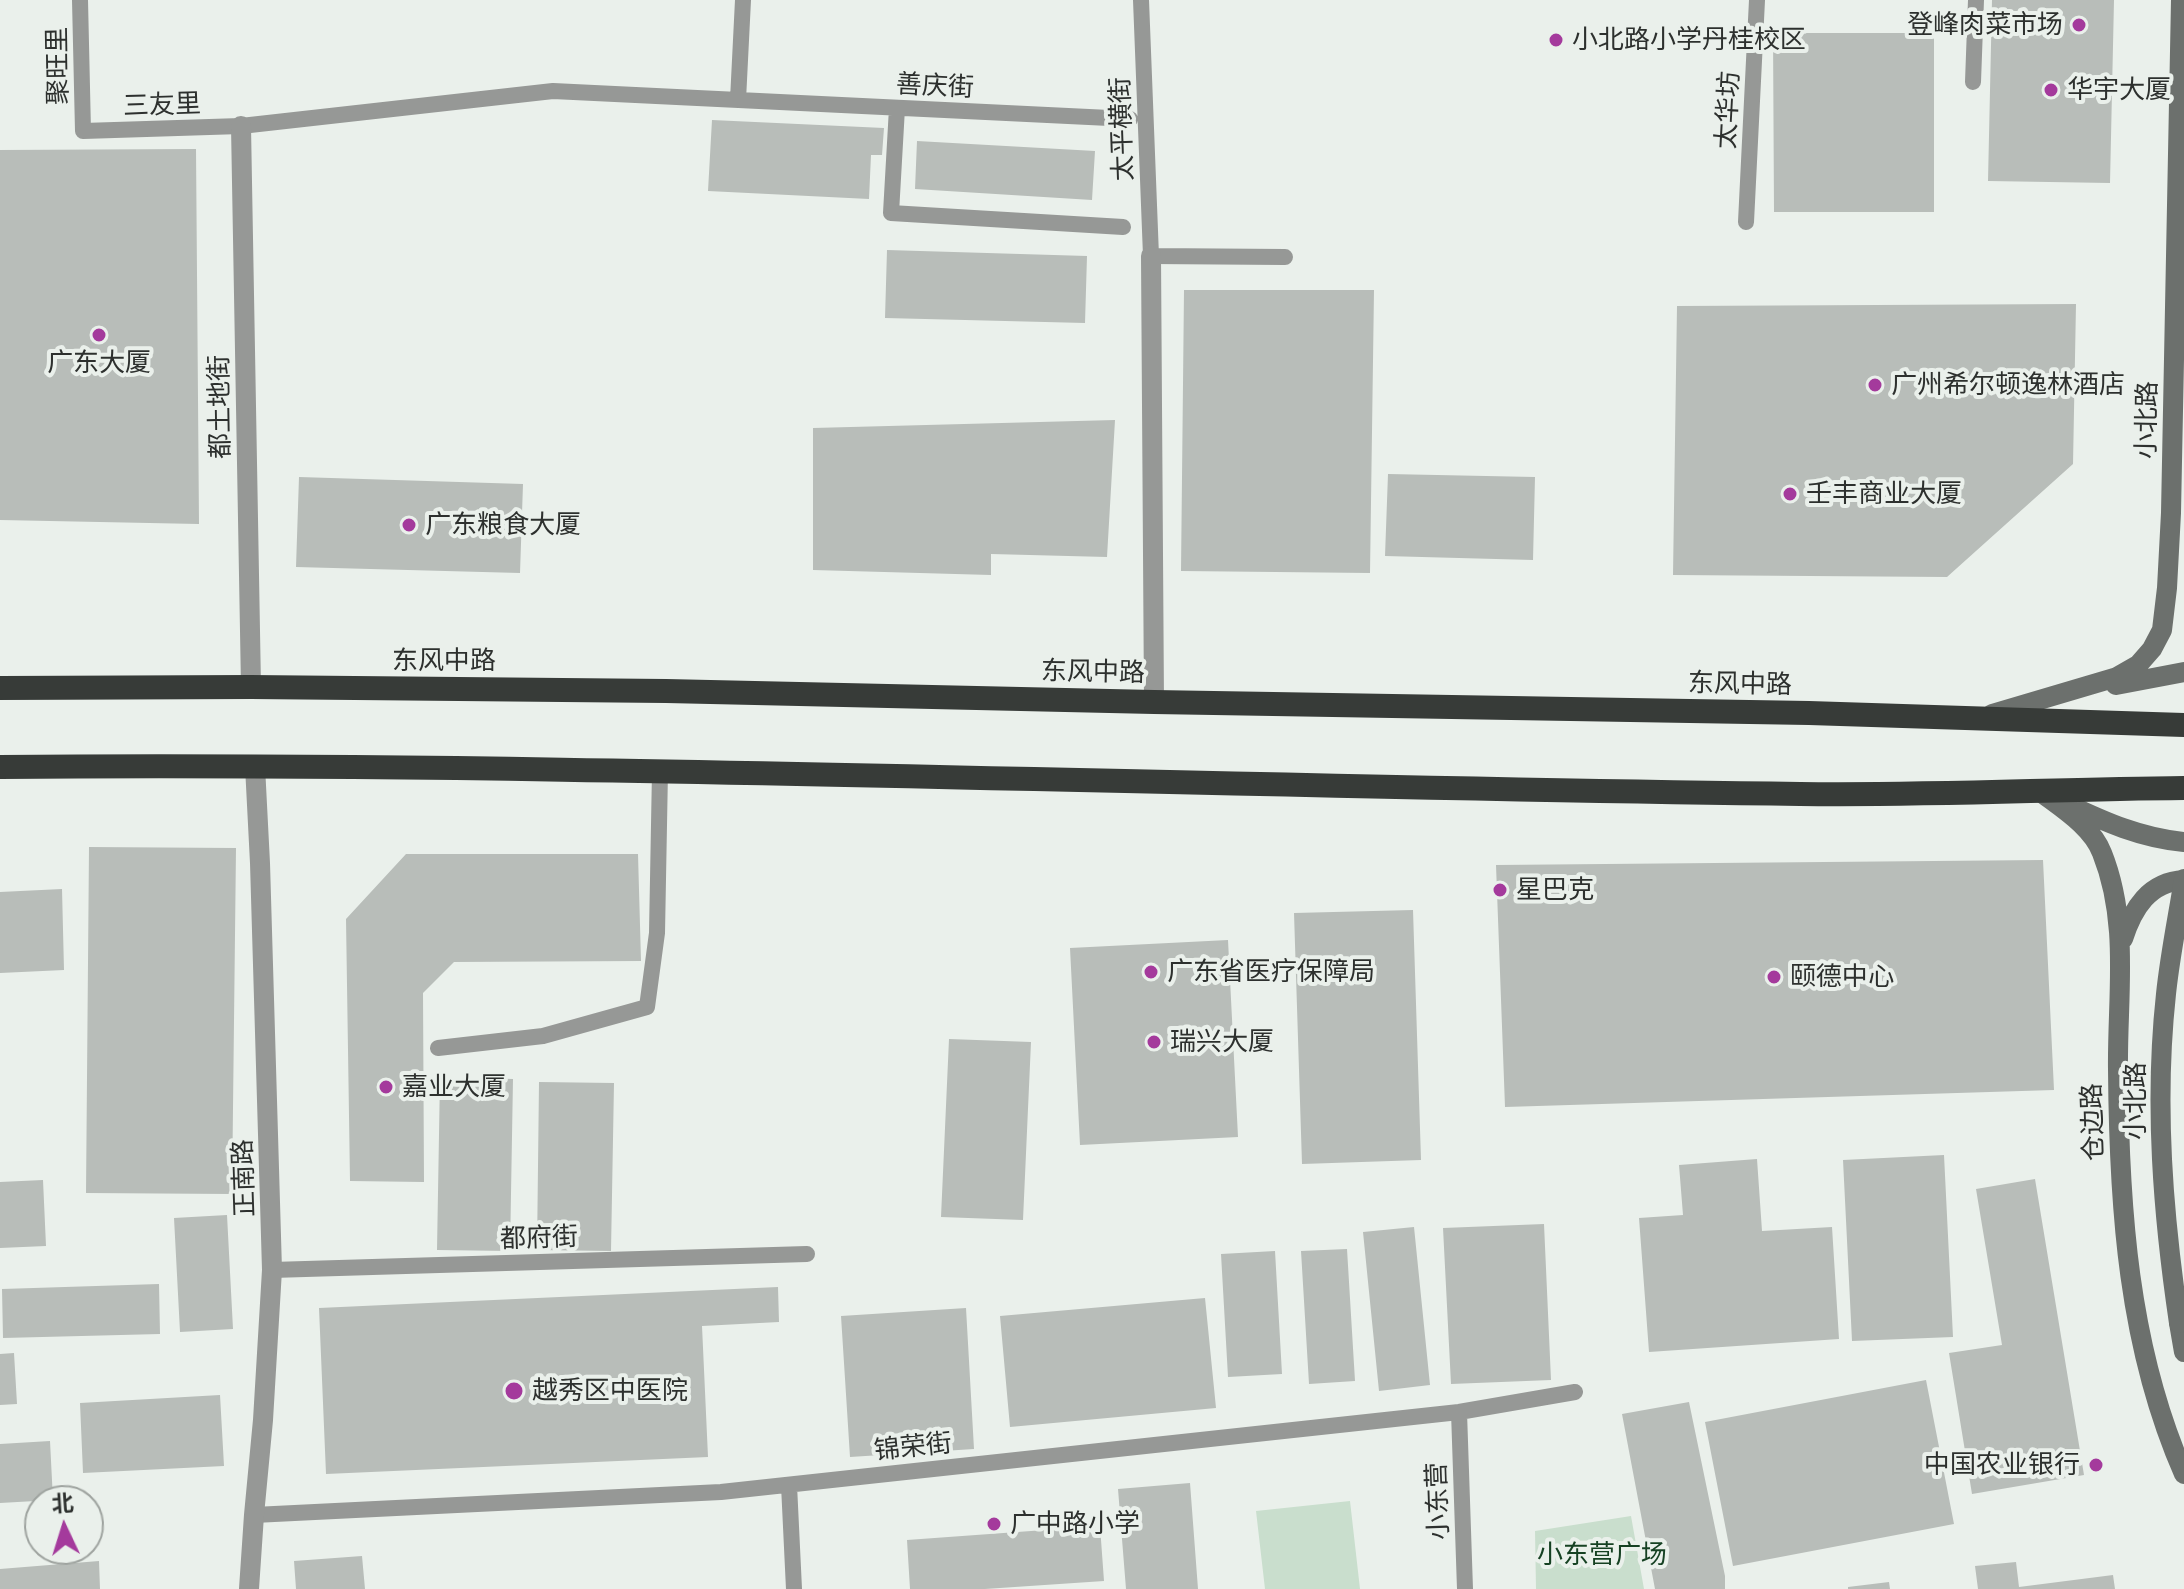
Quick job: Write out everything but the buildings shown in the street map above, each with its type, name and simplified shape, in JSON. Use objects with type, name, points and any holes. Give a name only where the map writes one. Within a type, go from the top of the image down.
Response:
[{"type":"highway","name":"东风中路","points":[[0,688],[666,691],[1809,713],[2184,725]]},
{"type":"highway","points":[[0,767],[255,766],[660,771],[1790,794],[2184,788]]},
{"type":"street","name":"小北路","points":[[1980,718],[2117,677],[2138,665],[2152,649],[2162,630],[2170,556],[2181,0]]},
{"type":"street","name":"都土地街","points":[[241,126],[251,687]]},
{"type":"street","points":[[1151,256],[1154,702]]},
{"type":"street","points":[[2170,556],[2184,576]]},
{"type":"street","points":[[1980,718],[2184,672]]},
{"type":"street","name":"正南路","points":[[249,1589],[272,1270],[255,766]]},
{"type":"street","points":[[2038,790],[2115,826],[2151,838],[2184,842]]},
{"type":"street","name":"仓边路","points":[[2038,790],[2086,829],[2101,849],[2118,908],[2121,946],[2118,1097],[2127,1256],[2137,1328],[2152,1387],[2184,1474]]},
{"type":"street","points":[[2121,946],[2140,902],[2158,886],[2184,879]]},
{"type":"street","name":"小北路","points":[[2184,879],[2166,995],[2161,1096],[2165,1210],[2184,1352]]},
{"type":"lane","name":"聚旺里","points":[[80,0],[83,131]]},
{"type":"lane","points":[[738,100],[743,0]]},
{"type":"lane","name":"太平横街","points":[[1141,0],[1151,256]]},
{"type":"lane","name":"太华坊","points":[[1746,222],[1757,0]]},
{"type":"lane","points":[[1973,82],[1976,0]]},
{"type":"lane","name":"善庆街","points":[[241,126],[553,91],[1130,119]]},
{"type":"lane","points":[[897,108],[891,213],[1123,227]]},
{"type":"lane","name":"三友里","points":[[83,131],[241,126]]},
{"type":"lane","points":[[1151,256],[1285,257]]},
{"type":"lane","points":[[438,1048],[543,1036],[647,1007],[657,933],[660,771]]},
{"type":"lane","name":"都府街","points":[[272,1270],[807,1254]]},
{"type":"lane","name":"锦荣街","points":[[254,1515],[721,1492],[1459,1412],[1575,1392]]},
{"type":"lane","name":"小东营","points":[[1459,1412],[1465,1589]]},
{"type":"lane","points":[[789,1485],[794,1589]]},
{"type":"green space","points":[[1350,1501],[1360,1589],[1265,1589],[1256,1511]]},
{"type":"green space","name":"小东营广场","points":[[1631,1516],[1644,1589],[1536,1589],[1535,1531]]},
{"type":"place","name":"登峰肉菜市场","points":[[2079,25]]},
{"type":"place","name":"小北路小学丹桂校区","points":[[1556,40]]},
{"type":"place","name":"华宇大厦","points":[[2051,90]]},
{"type":"place","name":"广东大厦","points":[[99,335]]},
{"type":"place","name":"广州希尔顿逸林酒店","points":[[1875,385]]},
{"type":"place","name":"壬丰商业大厦","points":[[1790,494]]},
{"type":"place","name":"广东粮食大厦","points":[[409,525]]},
{"type":"place","name":"星巴克","points":[[1500,890]]},
{"type":"place","name":"广东省医疗保障局","points":[[1151,972]]},
{"type":"place","name":"颐德中心","points":[[1774,977]]},
{"type":"place","name":"瑞兴大厦","points":[[1154,1042]]},
{"type":"place","name":"嘉业大厦","points":[[386,1087]]},
{"type":"place","name":"越秀区中医院","points":[[514,1391]]},
{"type":"place","name":"中国农业银行","points":[[2096,1465]]},
{"type":"place","name":"广中路小学","points":[[994,1524]]}]
